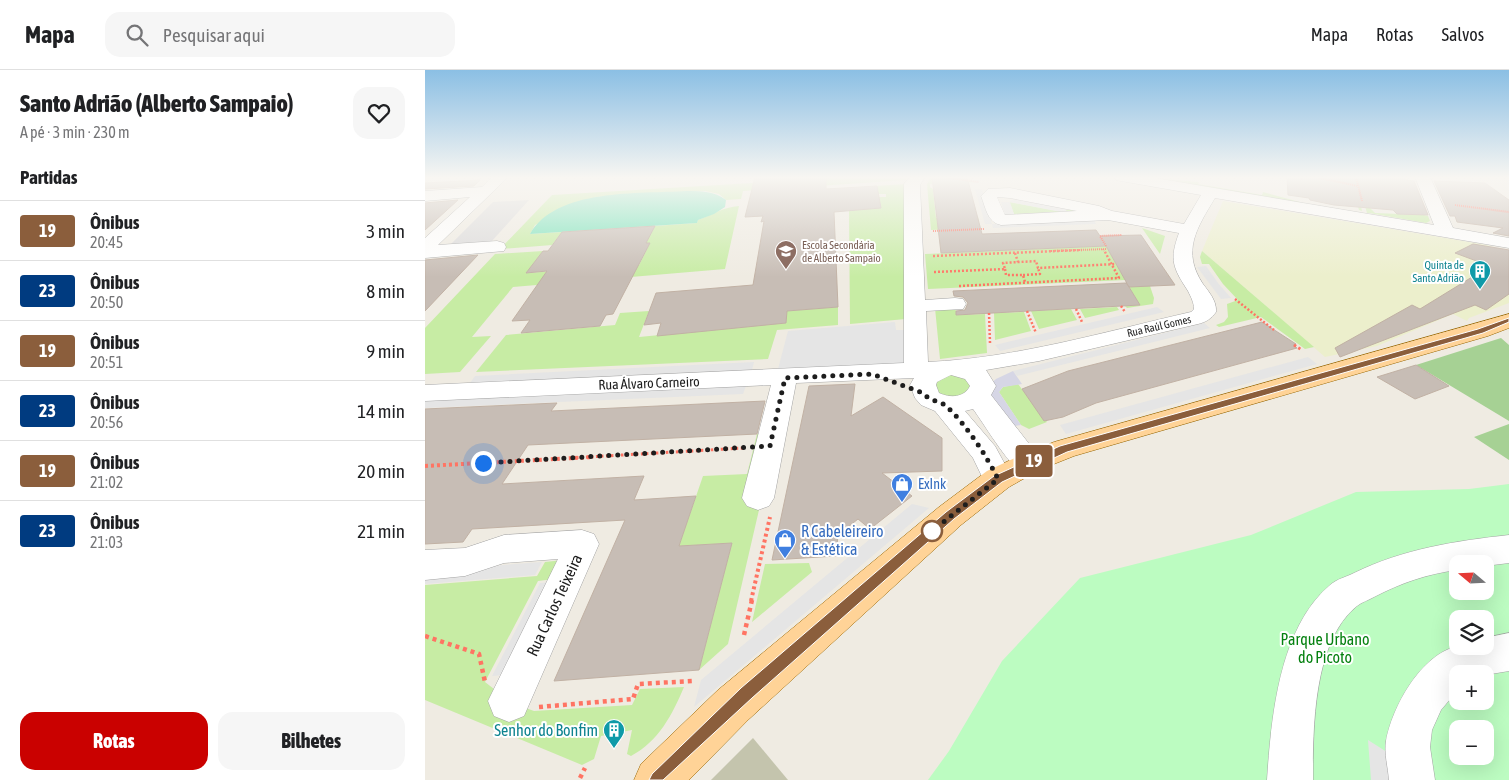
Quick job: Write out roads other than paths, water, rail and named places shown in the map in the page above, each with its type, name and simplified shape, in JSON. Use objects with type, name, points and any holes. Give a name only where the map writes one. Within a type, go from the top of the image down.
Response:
[{"type":"main road","points":[[657,780],[747,692],[936,528],[998,479],[1029,463],[1063,449],[1481,331],[1509,321]]},
{"type":"street","points":[[425,248],[465,210]]},
{"type":"street","points":[[916,210],[937,368]]},
{"type":"street","points":[[922,210],[927,284],[937,368]]},
{"type":"street","points":[[995,210],[1001,220],[1108,215],[1190,230]]},
{"type":"street","points":[[1095,210],[1108,215]]},
{"type":"street","name":"Rua Raúl Gomes","points":[[937,368],[1038,343],[1198,317],[1205,312],[1206,304],[1185,273],[1182,262],[1183,246],[1201,210]]},
{"type":"street","points":[[1315,210],[1509,243]]},
{"type":"street","points":[[1437,210],[1446,232]]},
{"type":"street","points":[[425,252],[497,247]]},
{"type":"street","points":[[927,284],[954,299]]},
{"type":"street","name":"Rua Raúl Gomes","points":[[980,389],[1038,343]]},
{"type":"street","points":[[998,479],[985,454],[921,386],[924,379],[937,368],[977,375],[980,389],[1012,444],[1029,463]]},
{"type":"street","name":"Rua Álvaro Carneiro","points":[[425,393],[872,374],[937,368]]},
{"type":"street","name":"Rua Álvaro Carneiro","points":[[872,374],[934,399],[958,405],[969,402],[980,389]]},
{"type":"street","points":[[764,509],[770,446],[785,378]]},
{"type":"street","name":"Rua Carlos Teixeira","points":[[425,565],[465,562],[504,549],[582,544],[509,701]]},
{"type":"street","points":[[1290,780],[1291,733],[1300,678],[1316,632],[1343,596],[1386,572],[1419,562],[1509,549]]},
{"type":"street","points":[[1413,780],[1408,744],[1412,722],[1419,708],[1433,689],[1445,675],[1464,663],[1509,652]]},
{"type":"place","name":"Escola Secondária de Alberto Sampaio","points":[[786,270]]},
{"type":"place","name":"Quinta de Santo Adrião","points":[[1480,290]]},
{"type":"place","name":"ExInk","points":[[902,503]]},
{"type":"place","name":"R Cabeleireiro & Estética","points":[[785,559]]},
{"type":"place","name":"Senhor do Bonfim","points":[[614,749]]},
{"type":"park label","name":"Parque Urbano do Picoto","points":[[1325,648]]}]
